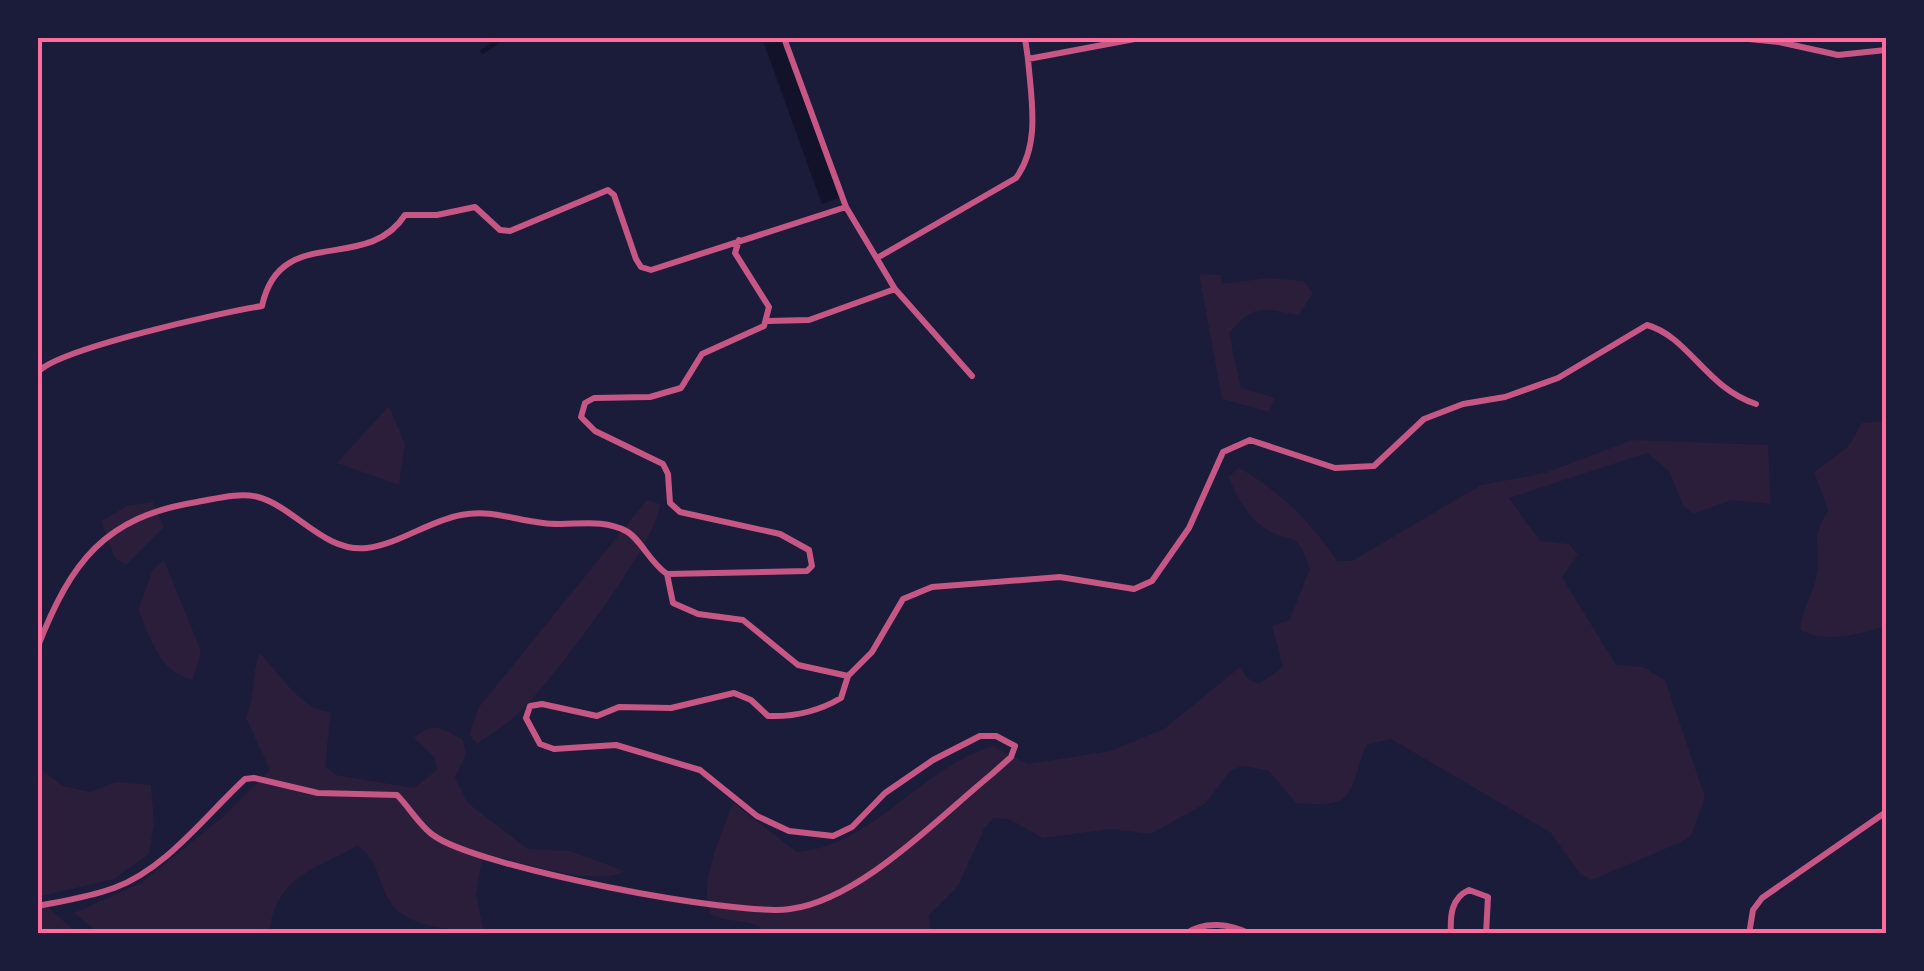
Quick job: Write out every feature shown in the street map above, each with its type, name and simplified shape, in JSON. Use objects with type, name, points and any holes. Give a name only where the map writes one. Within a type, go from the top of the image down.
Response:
[{"type":"street","points":[[784,38],[846,207],[894,289],[972,376]]},
{"type":"street","points":[[877,258],[1016,178],[1027,160],[1033,124],[1025,38]]},
{"type":"street","points":[[1028,59],[1140,38]]},
{"type":"street","points":[[1262,38],[1276,38]]},
{"type":"street","points":[[1424,38],[1521,38]]},
{"type":"street","points":[[1739,38],[1838,55],[1886,50]]},
{"type":"street","points":[[1779,42],[1805,38]]},
{"type":"street","points":[[38,372],[47,361],[66,353],[87,352],[202,316],[262,306],[268,278],[283,265],[298,257],[376,242],[393,234],[405,215],[437,215],[474,207],[500,230],[510,231],[608,190],[636,260],[646,270],[846,207]]},
{"type":"street","points":[[739,240],[735,254],[769,307],[768,321]]},
{"type":"street","points":[[38,646],[68,580],[117,529],[132,518],[227,497],[258,497],[308,529],[367,548],[462,514],[492,512],[543,524],[607,524],[630,532],[650,562],[666,574],[808,571],[812,555],[780,534],[680,512],[670,503],[668,474],[662,464],[595,431],[581,417],[585,403],[594,398],[650,397],[681,388],[702,354],[768,321],[808,320],[894,289]]},
{"type":"street","points":[[38,906],[115,888],[132,879],[196,830],[245,779],[254,778],[318,793],[397,796],[433,836],[547,874],[648,894],[790,910],[856,883],[1012,757],[1015,746],[996,736],[980,736],[933,760],[885,793],[852,828],[833,836],[789,832],[757,816],[700,770],[616,745],[554,749],[540,744],[526,718],[530,706],[542,704],[597,716],[619,707],[671,708],[734,693],[750,700],[768,716],[790,717],[841,698],[848,676],[872,652],[903,599],[932,587],[1060,577],[1134,589],[1152,581],[1190,528],[1223,452],[1250,440],[1335,468],[1374,466],[1424,419],[1462,404],[1505,397],[1558,378],[1624,335],[1647,326],[1663,330],[1724,390],[1756,404]]},
{"type":"street","points":[[666,574],[673,603],[698,614],[743,620],[798,665],[848,676]]},
{"type":"street","points":[[1749,934],[1753,910],[1762,898],[1886,812]]},
{"type":"street","points":[[1451,934],[1450,913],[1460,894],[1468,890],[1488,897],[1486,934]]},
{"type":"street","points":[[1185,934],[1197,925],[1234,926],[1251,934]]},
{"type":"shaded area","points":[[762,38],[782,38],[839,198],[822,204]]},
{"type":"shaded area","points":[[1199,274],[1220,275],[1223,284],[1268,278],[1304,281],[1313,293],[1299,315],[1260,310],[1229,333],[1241,388],[1275,398],[1269,412],[1222,399]]},
{"type":"shaded area","points":[[389,406],[405,444],[399,485],[337,463]]},
{"type":"shaded area","points":[[1886,421],[1886,626],[1843,636],[1810,634],[1801,630],[1802,622],[1817,573],[1817,537],[1828,510],[1814,472],[1848,447],[1862,423]]},
{"type":"shaded area","points":[[1632,440],[1768,445],[1771,504],[1731,500],[1694,514],[1684,507],[1669,471],[1647,453],[1509,498],[1540,541],[1569,544],[1578,555],[1562,577],[1616,665],[1643,667],[1665,680],[1705,797],[1691,836],[1679,843],[1592,880],[1581,875],[1550,832],[1391,739],[1366,745],[1351,788],[1340,801],[1330,803],[1296,803],[1269,771],[1243,766],[1231,770],[1206,803],[1151,834],[1111,829],[1043,838],[1009,819],[994,818],[985,827],[958,886],[929,915],[931,933],[762,933],[759,926],[710,914],[709,872],[733,803],[797,852],[824,847],[850,836],[967,756],[993,746],[1028,764],[1110,751],[1164,729],[1240,667],[1247,678],[1259,684],[1283,667],[1272,626],[1289,620],[1310,569],[1297,542],[1266,529],[1243,506],[1228,477],[1239,468],[1294,508],[1337,561],[1352,561],[1481,485],[1545,473]]},
{"type":"shaded area","points":[[647,500],[660,504],[655,523],[601,611],[520,712],[477,744],[469,734],[479,707]]},
{"type":"shaded area","points":[[153,502],[164,527],[126,565],[115,558],[101,521],[127,506]]},
{"type":"shaded area","points":[[164,560],[201,651],[193,680],[164,662],[138,610],[153,569]]},
{"type":"shaded area","points":[[260,653],[301,698],[331,712],[325,766],[336,775],[414,788],[437,770],[434,757],[414,738],[427,729],[444,730],[463,740],[466,754],[455,778],[468,803],[528,849],[570,851],[625,871],[576,875],[483,853],[476,895],[484,933],[477,933],[426,925],[399,912],[371,860],[357,846],[288,887],[273,914],[269,933],[115,933],[94,929],[74,913],[141,883],[224,816],[270,770],[246,718]]},
{"type":"shaded area","points":[[38,767],[63,786],[90,792],[116,782],[151,785],[154,824],[149,854],[114,879],[38,897]]},
{"type":"shaded area","points":[[48,907],[77,933],[38,933],[38,909]]},
{"type":"waterway","points":[[483,51],[503,38]]}]
